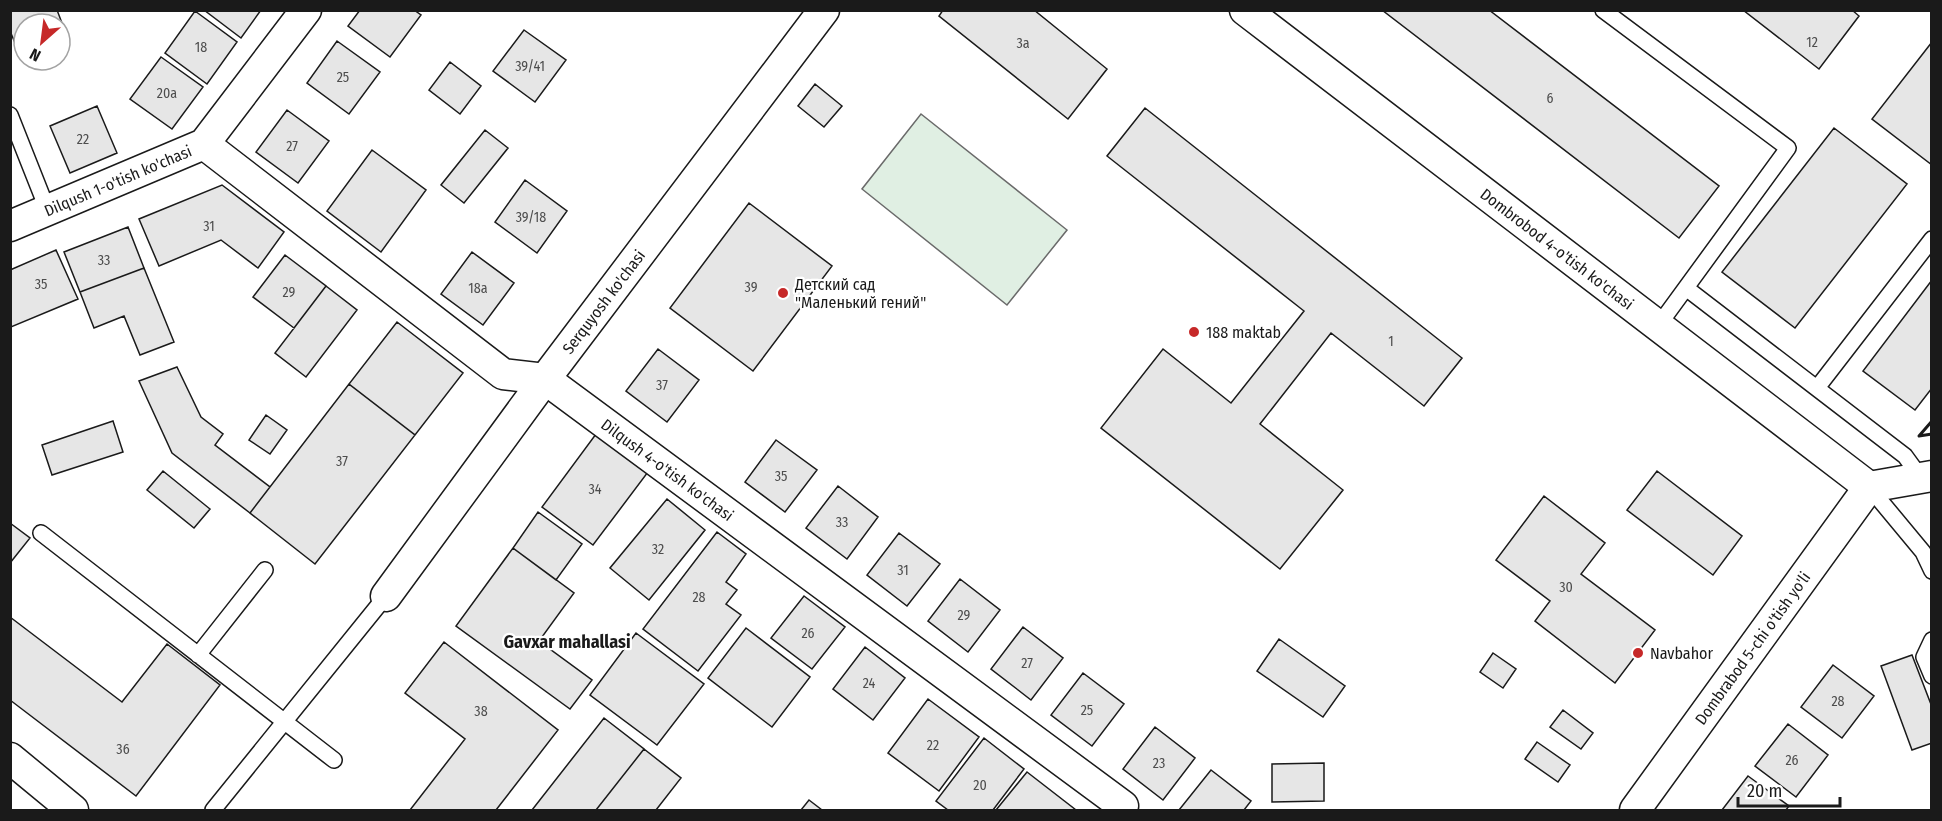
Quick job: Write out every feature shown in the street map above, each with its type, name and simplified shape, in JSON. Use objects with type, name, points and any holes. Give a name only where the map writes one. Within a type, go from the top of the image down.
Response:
[{"type":"street","name":"Dilqush 1-o'tish ko'chasi","points":[[10,226],[204,144],[306,10]]},
{"type":"street","name":"Serquyosh ko'chasi","points":[[386,596],[545,379],[824,10]]},
{"type":"street","name":"Dombrobod 4-o'tish ko'chasi","points":[[1245,10],[1869,487]]},
{"type":"street","name":"Dilqush 4-o'tish ko'chasi","points":[[204,144],[503,374],[545,379],[1123,806],[1119,810]]},
{"type":"street","points":[[1869,487],[1926,477]]},
{"type":"street","name":"Dombrabod 5-chi o'tish yo'li","points":[[1635,810],[1869,487]]},
{"type":"street","points":[[10,758],[73,810]]},
{"type":"lane","points":[[1603,10],[1788,148],[1658,326]]},
{"type":"lane","points":[[10,115],[48,211]]},
{"type":"lane","points":[[1817,388],[1932,239]]},
{"type":"lane","points":[[1686,288],[1905,456],[1926,477]]},
{"type":"lane","points":[[1869,487],[1923,552],[1932,570]]},
{"type":"lane","points":[[41,533],[334,760]]},
{"type":"lane","points":[[198,655],[265,570]]},
{"type":"lane","points":[[213,810],[386,596]]},
{"type":"lane","points":[[1932,640],[1924,657],[1932,676]]},
{"type":"green space","points":[[921,114],[1067,230],[1007,305],[862,189]]},
{"type":"building","points":[[10,10],[57,10],[58,12],[12,12],[12,36]]},
{"type":"building","points":[[204,10],[261,10],[241,38]]},
{"type":"building","points":[[360,10],[414,10],[421,15],[390,57],[348,26]]},
{"type":"building","points":[[943,10],[1034,10],[1107,69],[1068,119],[939,16]]},
{"type":"building","points":[[1382,10],[1489,10],[1719,186],[1679,238]]},
{"type":"building","points":[[1743,10],[1852,10],[1859,16],[1819,69]]},
{"type":"building","points":[[195,11],[237,42],[207,84],[165,53]]},
{"type":"building","points":[[524,30],[566,60],[535,102],[493,71]]},
{"type":"building","points":[[337,41],[380,72],[349,114],[307,83]]},
{"type":"building","points":[[1932,42],[1932,165],[1872,119]]},
{"type":"building","points":[[161,57],[203,87],[172,129],[130,99]]},
{"type":"building","points":[[450,62],[481,86],[460,114],[429,90]]},
{"type":"building","points":[[815,84],[842,106],[824,127],[798,106]]},
{"type":"building","points":[[97,106],[117,153],[70,173],[50,126]]},
{"type":"building","points":[[1145,108],[1462,358],[1424,406],[1331,333],[1260,424],[1343,490],[1280,569],[1101,428],[1163,349],[1231,403],[1304,311],[1107,156]]},
{"type":"building","points":[[287,110],[329,141],[298,183],[256,152]]},
{"type":"building","points":[[1834,128],[1907,184],[1795,328],[1722,272]]},
{"type":"building","points":[[485,130],[508,148],[464,203],[441,185]]},
{"type":"building","points":[[372,150],[426,190],[381,252],[327,211]]},
{"type":"building","points":[[525,180],[567,211],[537,253],[495,222]]},
{"type":"building","points":[[222,185],[284,232],[258,268],[221,240],[159,266],[139,219]]},
{"type":"building","points":[[749,203],[832,266],[753,371],[670,308]]},
{"type":"building","points":[[128,227],[144,268],[80,292],[64,252]]},
{"type":"building","points":[[56,250],[78,299],[11,327],[10,270]]},
{"type":"building","points":[[472,252],[514,283],[483,325],[441,294]]},
{"type":"building","points":[[285,255],[326,286],[294,328],[253,297]]},
{"type":"building","points":[[144,268],[174,342],[140,355],[124,316],[94,328],[80,292]]},
{"type":"building","points":[[1932,280],[1932,388],[1915,410],[1863,371]]},
{"type":"building","points":[[326,286],[357,310],[306,377],[275,353]]},
{"type":"building","points":[[397,322],[463,373],[415,435],[349,384]]},
{"type":"building","points":[[658,349],[699,380],[667,422],[626,391]]},
{"type":"building","points":[[177,367],[201,417],[223,434],[215,445],[270,487],[250,513],[172,453],[139,381]]},
{"type":"building","points":[[349,384],[415,435],[315,564],[250,513]]},
{"type":"building","points":[[266,415],[287,430],[270,454],[249,440]]},
{"type":"building","points":[[113,421],[123,452],[52,475],[42,445]]},
{"type":"building","points":[[596,434],[648,472],[593,545],[542,507]]},
{"type":"building","points":[[776,440],[817,470],[785,512],[745,482]]},
{"type":"building","points":[[163,471],[210,509],[194,528],[147,490]]},
{"type":"building","points":[[1657,471],[1742,536],[1713,575],[1627,510]]},
{"type":"building","points":[[838,486],[878,517],[847,559],[806,528]]},
{"type":"building","points":[[1544,496],[1605,543],[1581,574],[1655,630],[1615,683],[1535,621],[1550,601],[1496,560]]},
{"type":"building","points":[[667,499],[705,530],[649,600],[610,568]]},
{"type":"building","points":[[538,512],[582,544],[556,580],[513,548]]},
{"type":"building","points":[[10,523],[30,538],[10,563]]},
{"type":"building","points":[[717,532],[746,554],[726,582],[737,590],[726,604],[741,615],[698,671],[643,629]]},
{"type":"building","points":[[899,533],[940,564],[907,606],[867,575]]},
{"type":"building","points":[[513,548],[574,593],[539,641],[592,680],[570,709],[456,626]]},
{"type":"building","points":[[960,579],[1000,610],[968,652],[928,621]]},
{"type":"building","points":[[804,596],[845,627],[812,669],[771,638]]},
{"type":"building","points":[[10,617],[122,702],[167,644],[220,685],[136,796],[10,700]]},
{"type":"building","points":[[1023,627],[1063,658],[1031,700],[991,669]]},
{"type":"building","points":[[746,628],[810,677],[772,727],[708,678]]},
{"type":"building","points":[[636,633],[704,684],[657,745],[590,695]]},
{"type":"building","points":[[1279,639],[1345,686],[1323,717],[1257,671]]},
{"type":"building","points":[[444,642],[558,730],[496,810],[410,810],[465,739],[405,693]]},
{"type":"building","points":[[865,647],[905,678],[873,720],[833,689]]},
{"type":"building","points":[[1493,653],[1516,669],[1503,688],[1480,672]]},
{"type":"building","points":[[1912,655],[1932,707],[1932,743],[1912,750],[1881,666]]},
{"type":"building","points":[[1833,665],[1874,696],[1842,738],[1801,707]]},
{"type":"building","points":[[1083,673],[1124,704],[1092,746],[1051,715]]},
{"type":"building","points":[[928,699],[979,737],[939,791],[888,753]]},
{"type":"building","points":[[1563,710],[1593,733],[1581,749],[1550,727]]},
{"type":"building","points":[[604,718],[644,749],[596,810],[532,810]]},
{"type":"building","points":[[1788,724],[1828,755],[1796,797],[1755,766]]},
{"type":"building","points":[[1155,727],[1195,758],[1163,800],[1123,769]]},
{"type":"building","points":[[984,738],[1024,769],[993,810],[948,810],[936,801]]},
{"type":"building","points":[[1537,742],[1570,765],[1558,782],[1525,759]]},
{"type":"building","points":[[644,749],[681,778],[656,810],[596,810]]},
{"type":"building","points":[[1324,763],[1324,801],[1272,802],[1272,764]]},
{"type":"building","points":[[1211,770],[1251,801],[1244,810],[1179,810]]},
{"type":"building","points":[[1027,772],[1076,810],[996,810]]},
{"type":"building","points":[[1748,776],[1789,806],[1786,810],[1722,810]]},
{"type":"building","points":[[809,800],[822,810],[801,810]]},
{"type":"wall","points":[[1932,421],[1919,436],[1932,434]]},
{"type":"place","name":"Детский сад \"Маленький гений\"","points":[[783,293]]},
{"type":"place","name":"188 maktab","points":[[1194,332]]},
{"type":"place","name":"Navbahor","points":[[1638,653]]},
{"type":"district","name":"Gavxar mahallasi","points":[[567,642]]}]
